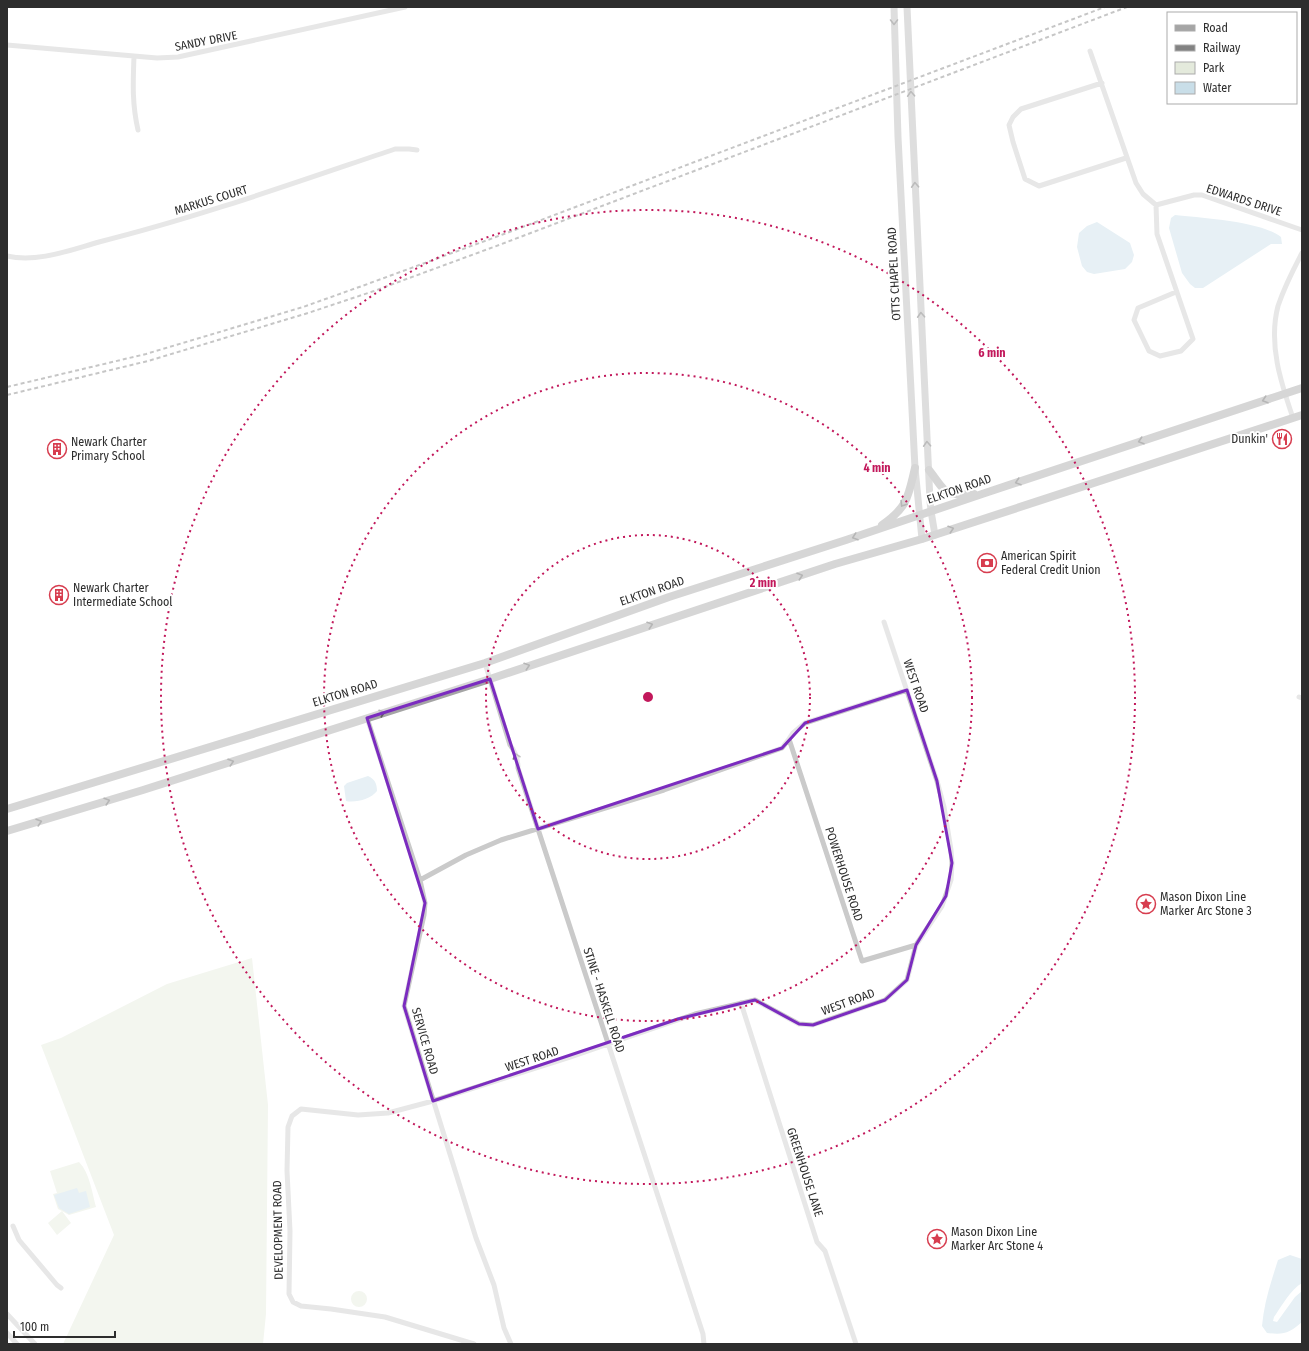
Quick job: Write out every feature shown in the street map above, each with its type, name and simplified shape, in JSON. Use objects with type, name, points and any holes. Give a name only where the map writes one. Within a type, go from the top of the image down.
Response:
[{"type":"main road","name":"OTTS CHAPEL ROAD","points":[[894,7],[898,137],[915,468],[922,539]]},
{"type":"main road","name":"OTTS CHAPEL ROAD","points":[[907,7],[931,511],[935,535]]},
{"type":"main road","name":"ELKTON ROAD","points":[[7,809],[485,663],[669,597],[1302,388]]},
{"type":"main road","points":[[7,831],[143,790],[490,679],[835,564],[935,535],[1302,415]]},
{"type":"main road","points":[[872,531],[892,518],[904,506],[915,468]]},
{"type":"main road","points":[[929,470],[939,485],[949,493],[958,495],[985,493]]},
{"type":"street","name":"SANDY DRIVE","points":[[7,45],[157,58],[178,57],[405,7]]},
{"type":"street","points":[[1090,51],[1126,158],[1136,183],[1143,194],[1156,205],[1157,234],[1193,339],[1181,351],[1160,356],[1149,351],[1134,320],[1135,315],[1138,308],[1176,292]]},
{"type":"street","points":[[134,56],[133,97],[134,112],[138,130]]},
{"type":"street","points":[[1102,83],[1021,109],[1013,117],[1009,125],[1012,142],[1025,179],[1039,186],[1126,158]]},
{"type":"street","name":"MARKUS COURT","points":[[7,256],[22,259],[37,257],[127,236],[243,201],[395,149],[417,150]]},
{"type":"street","name":"EDWARDS DRIVE","points":[[1156,205],[1194,195],[1202,195],[1302,230]]},
{"type":"street","points":[[1293,418],[1280,375],[1274,338],[1278,308],[1293,270],[1302,253]]},
{"type":"street","name":"WEST ROAD","points":[[433,1101],[570,1057],[607,1043],[695,1014],[755,1000],[799,1024],[813,1026],[885,1000],[906,980],[916,945],[942,906],[949,887],[952,863],[947,825],[937,781],[884,622]]},
{"type":"street","name":"STINE - HASKELL ROAD","points":[[485,663],[510,745],[513,749],[518,764],[518,768],[607,1043],[701,1328],[704,1344]]},
{"type":"street","points":[[420,880],[466,855],[502,840],[698,778],[782,748],[793,733],[804,723],[907,690]]},
{"type":"street","name":"SERVICE ROAD","points":[[368,718],[426,903],[404,1006],[476,1238],[494,1286],[504,1328],[511,1344]]},
{"type":"street","name":"POWERHOUSE ROAD","points":[[789,740],[862,961],[916,945]]},
{"type":"street","name":"GREENHOUSE LANE","points":[[741,1003],[817,1242],[825,1251],[856,1344]]},
{"type":"street","name":"DEVELOPMENT ROAD","points":[[433,1101],[388,1113],[358,1115],[301,1109],[292,1116],[288,1127],[287,1171],[290,1231],[289,1294],[293,1302],[302,1306],[385,1317],[474,1344]]},
{"type":"street","points":[[14,1226],[20,1240],[61,1288]]},
{"type":"street","points":[[7,1314],[35,1344]]},
{"type":"street","points":[[7,1333],[17,1344]]},
{"type":"highlighted area","points":[[490,679],[538,829],[782,748],[805,723],[907,690],[937,781],[952,863],[946,896],[916,945],[907,980],[885,1000],[813,1025],[799,1024],[755,1000],[678,1019],[433,1101],[404,1006],[425,903],[367,718]]},
{"type":"green space","points":[[252,958],[268,1105],[266,1314],[263,1344],[63,1344],[114,1235],[41,1045],[61,1038],[167,984]]},
{"type":"green space","points":[[79,1162],[88,1177],[96,1207],[69,1215],[58,1209],[53,1194],[57,1193],[50,1171]]},
{"type":"green space","points":[[62,1211],[71,1223],[57,1235],[48,1223]]},
{"type":"green space","points":[[356,1291],[362,1291],[367,1296],[365,1305],[362,1307],[356,1307],[351,1302],[351,1296]]},
{"type":"water","points":[[1175,215],[1230,221],[1260,227],[1281,237],[1282,244],[1271,244],[1203,288],[1195,288],[1182,273],[1169,228],[1171,218]]},
{"type":"water","points":[[1097,222],[1130,243],[1134,255],[1132,262],[1125,269],[1094,274],[1087,272],[1082,266],[1077,247],[1079,233],[1087,226]]},
{"type":"water","points":[[368,776],[375,782],[377,791],[363,800],[346,801],[344,786],[347,783]]},
{"type":"water","points":[[77,1188],[79,1193],[86,1191],[90,1207],[69,1214],[59,1208],[54,1195]]},
{"type":"water","points":[[1290,1255],[1302,1259],[1302,1283],[1286,1298],[1273,1321],[1277,1322],[1295,1297],[1302,1291],[1302,1322],[1294,1329],[1283,1333],[1267,1333],[1262,1326],[1264,1309],[1270,1284],[1278,1260]]},
{"type":"railway","points":[[7,387],[146,354],[303,307],[504,234],[1105,7]]},
{"type":"railway","points":[[7,395],[148,361],[308,313],[374,291],[1127,7]]},
{"type":"place","name":"Dunkin'","points":[[1282,439]]},
{"type":"place","name":"Newark Charter Primary School","points":[[57,449]]},
{"type":"place","name":"American Spirit Federal Credit Union","points":[[987,563]]},
{"type":"place","name":"Newark Charter Intermediate School","points":[[59,595]]},
{"type":"place","name":"Mason Dixon Line Marker Arc Stone 3","points":[[1146,904]]},
{"type":"place","name":"Mason Dixon Line Marker Arc Stone 4","points":[[937,1239]]}]
